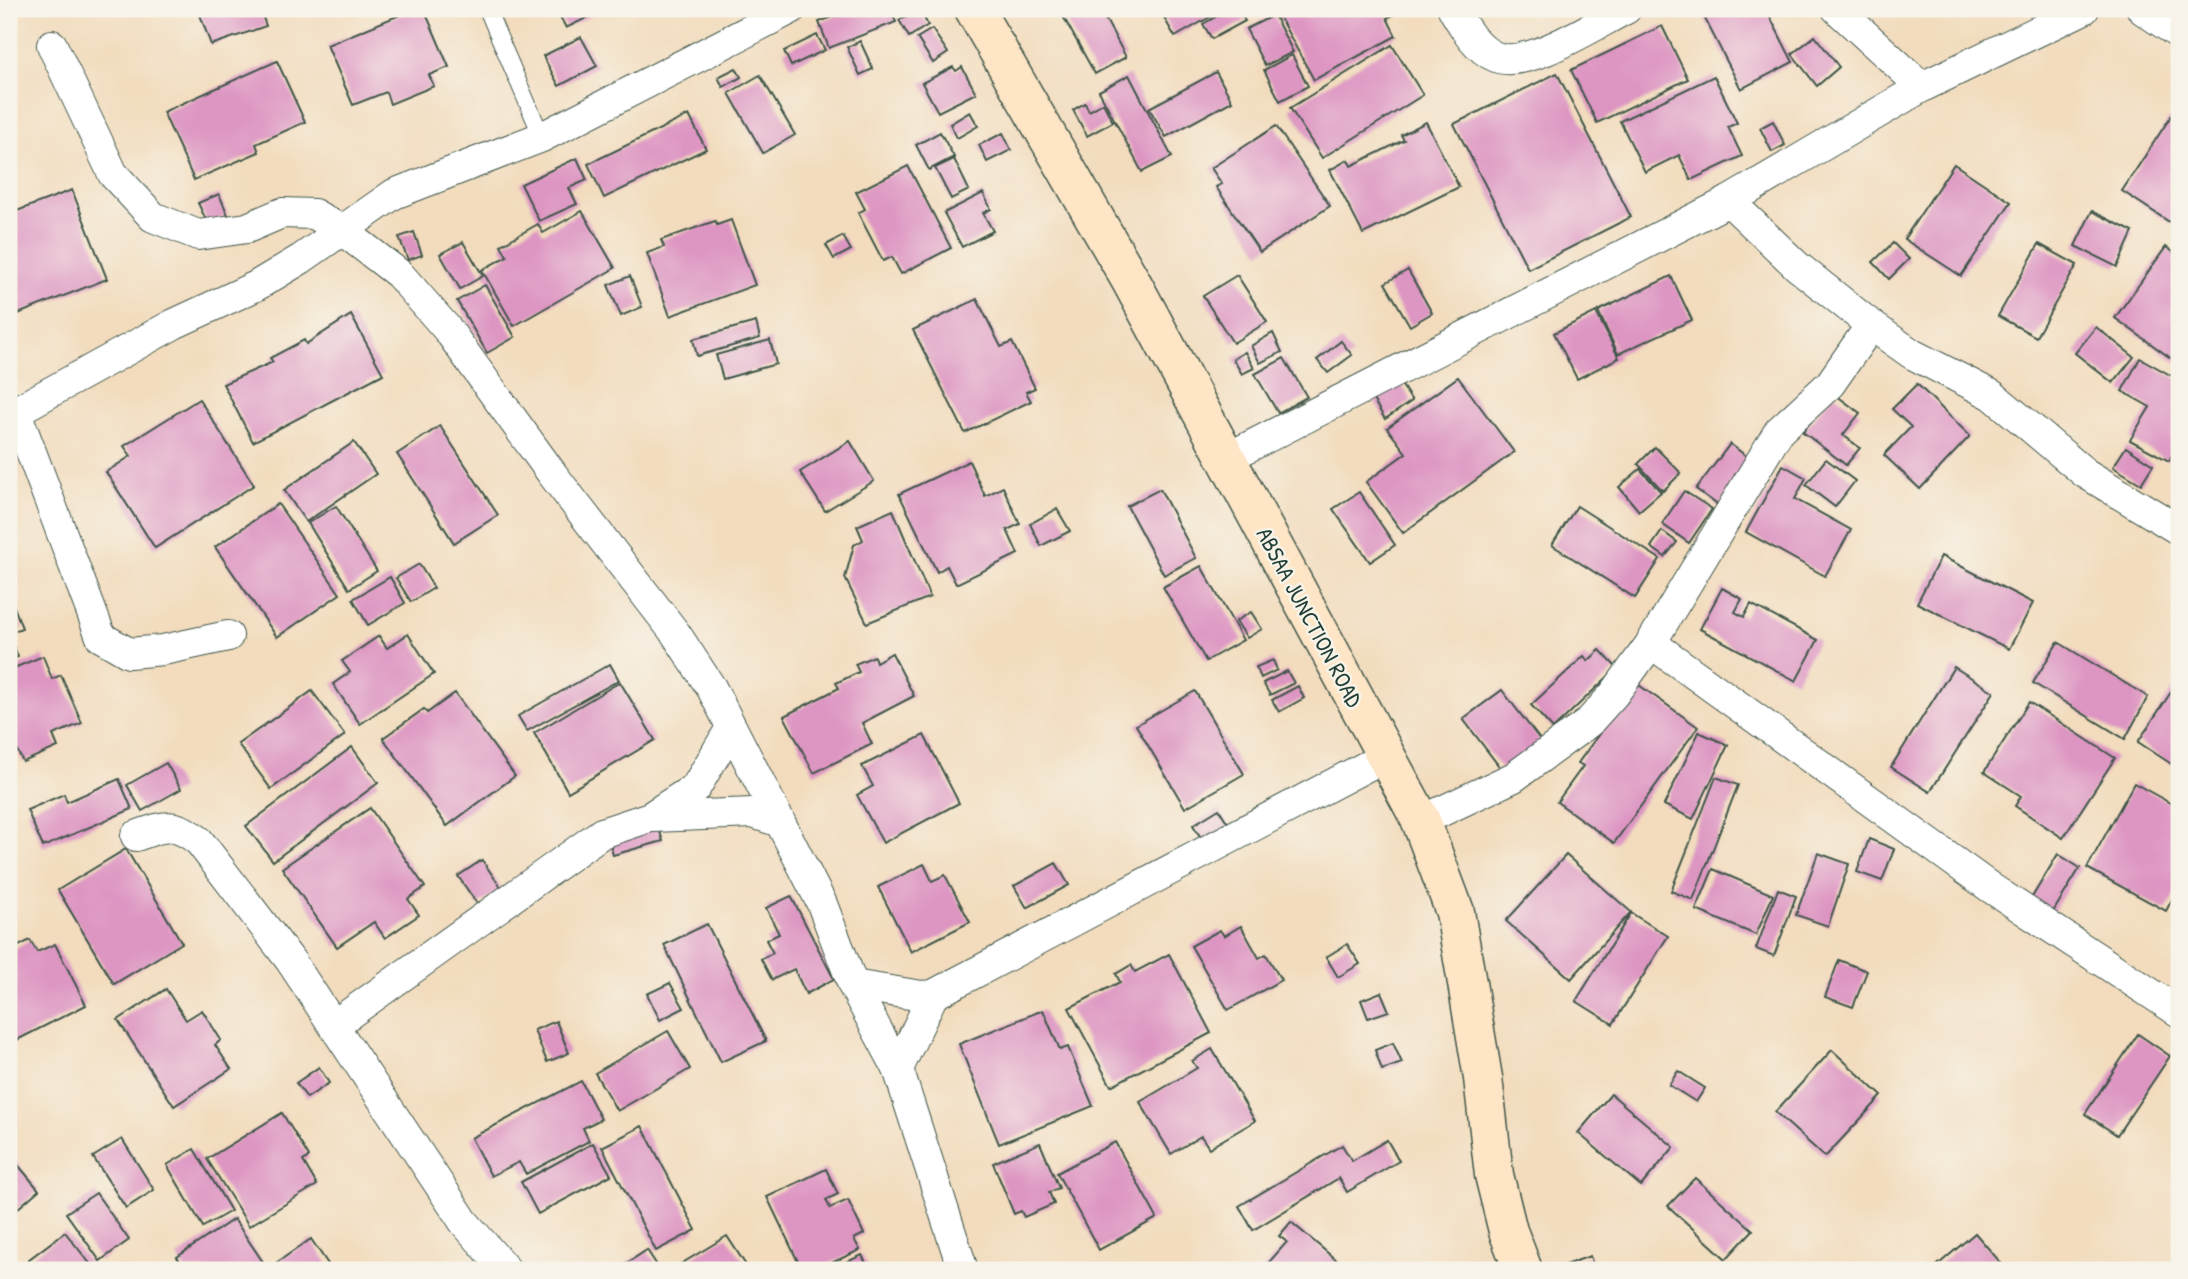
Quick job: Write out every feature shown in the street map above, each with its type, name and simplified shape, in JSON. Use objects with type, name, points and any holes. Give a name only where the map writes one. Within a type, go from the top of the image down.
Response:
[{"type":"street","points":[[228,636],[163,650],[129,653],[101,637],[13,413],[174,324],[256,286],[394,194],[542,137],[791,9]]},
{"type":"street","name":"ABSAA JUNCTION ROAD","points":[[974,9],[1131,281],[1421,821],[1455,912],[1483,1078],[1494,1175],[1508,1231],[1523,1270]]},
{"type":"street","points":[[1453,9],[1469,36],[1496,57],[1527,58],[1626,9]]},
{"type":"street","points":[[1837,9],[1922,87]]},
{"type":"street","points":[[1225,459],[1729,201],[1922,87],[2084,9]]},
{"type":"street","points":[[2142,9],[2179,34]]},
{"type":"street","points":[[52,46],[113,174],[153,217],[198,235],[247,228],[282,213],[314,214],[342,230],[398,274],[448,330],[553,475],[676,634],[712,689],[822,904],[853,985],[898,1069],[963,1270]]},
{"type":"street","points":[[1729,201],[1797,266],[1871,325],[1912,354],[1992,395],[2085,473],[2179,530]]},
{"type":"street","points":[[1421,821],[1514,777],[1588,723],[1614,694],[1651,643],[1779,431],[1830,384],[1871,325]]},
{"type":"street","points":[[1651,643],[1991,888],[2179,1012]]},
{"type":"street","points":[[334,1025],[602,833],[650,817],[696,787],[731,727]]},
{"type":"street","points":[[853,985],[911,995],[933,995],[1386,756]]},
{"type":"street","points":[[650,817],[753,813],[780,822]]},
{"type":"street","points":[[136,836],[166,825],[185,830],[199,841],[290,960],[464,1222],[506,1270]]},
{"type":"street","points":[[898,1069],[933,995]]},
{"type":"lane","points":[[487,9],[542,137]]},
{"type":"building","points":[[198,9],[260,9],[266,26],[211,45]]},
{"type":"building","points":[[414,9],[424,9],[449,67],[429,75],[434,86],[390,104],[386,92],[353,105],[327,45]]},
{"type":"building","points":[[556,9],[605,9],[566,28]]},
{"type":"building","points":[[853,9],[890,9],[896,22],[829,48],[819,22]]},
{"type":"building","points":[[919,9],[928,25],[909,37],[899,20]]},
{"type":"building","points":[[1059,9],[1100,9],[1126,57],[1095,74]]},
{"type":"building","points":[[1159,9],[1224,9],[1175,37]]},
{"type":"building","points":[[1230,9],[1238,9],[1245,21],[1212,39],[1203,24]]},
{"type":"building","points":[[1389,9],[1393,15],[1387,18],[1396,36],[1314,80],[1276,11]]},
{"type":"building","points":[[1714,9],[1766,9],[1793,62],[1741,89],[1703,15]]},
{"type":"building","points":[[1274,15],[1293,52],[1265,66],[1246,29]]},
{"type":"building","points":[[1662,26],[1688,79],[1597,123],[1571,70]]},
{"type":"building","points":[[932,29],[948,53],[933,63],[917,38]]},
{"type":"building","points":[[817,35],[825,50],[791,66],[784,51]]},
{"type":"building","points":[[1815,36],[1839,67],[1817,86],[1792,54]]},
{"type":"building","points":[[581,37],[597,66],[559,86],[543,56]]},
{"type":"building","points":[[860,41],[873,69],[860,75],[847,47]]},
{"type":"building","points":[[1392,45],[1423,95],[1322,158],[1290,108]]},
{"type":"building","points":[[1292,55],[1308,86],[1280,101],[1264,70]]},
{"type":"building","points":[[277,61],[305,122],[256,144],[259,152],[194,180],[163,112]]},
{"type":"building","points":[[953,67],[956,71],[962,67],[976,93],[938,112],[922,83]]},
{"type":"building","points":[[736,68],[741,77],[723,87],[718,77]]},
{"type":"building","points":[[1216,72],[1232,101],[1166,137],[1149,108]]},
{"type":"building","points":[[1557,73],[1631,217],[1528,269],[1454,124]]},
{"type":"building","points":[[760,75],[795,135],[763,153],[729,93]]},
{"type":"building","points":[[1129,75],[1172,157],[1142,172],[1099,91]]},
{"type":"building","points":[[1714,76],[1737,123],[1728,127],[1742,156],[1691,180],[1679,155],[1645,172],[1620,121]]},
{"type":"building","points":[[1085,103],[1089,111],[1103,103],[1113,122],[1087,136],[1073,110]]},
{"type":"building","points":[[2179,104],[2179,211],[2171,223],[2122,191]]},
{"type":"building","points":[[970,112],[978,126],[957,138],[950,124]]},
{"type":"building","points":[[689,115],[706,149],[604,198],[588,164]]},
{"type":"building","points":[[1773,121],[1785,145],[1772,152],[1760,128]]},
{"type":"building","points":[[1426,122],[1459,187],[1363,234],[1330,170],[1348,160],[1351,166],[1404,140],[1401,135]]},
{"type":"building","points":[[1276,126],[1330,206],[1260,252],[1216,187],[1222,184],[1211,168]]},
{"type":"building","points":[[940,132],[954,157],[929,170],[916,145]]},
{"type":"building","points":[[1003,133],[1011,150],[987,162],[979,145]]},
{"type":"building","points":[[577,158],[587,180],[569,188],[577,204],[539,221],[521,184]]},
{"type":"building","points":[[954,159],[969,190],[951,199],[935,168]]},
{"type":"building","points":[[1954,164],[2011,202],[1961,276],[1904,239]]},
{"type":"building","points":[[908,166],[951,248],[901,274],[892,257],[883,261],[858,213],[865,209],[856,192]]},
{"type":"building","points":[[72,190],[107,279],[18,314],[9,290],[9,214]]},
{"type":"building","points":[[983,193],[991,209],[983,213],[993,231],[962,247],[944,213]]},
{"type":"building","points":[[219,194],[228,215],[208,224],[198,203]]},
{"type":"building","points":[[582,211],[615,268],[514,326],[482,270],[507,256],[501,245],[538,224],[543,233]]},
{"type":"building","points":[[2092,211],[2133,232],[2117,267],[2075,246]]},
{"type":"building","points":[[731,220],[755,285],[670,316],[647,253],[664,247],[661,240],[715,221],[717,225]]},
{"type":"building","points":[[414,232],[422,255],[408,260],[399,237]]},
{"type":"building","points":[[843,236],[851,250],[834,259],[826,245]]},
{"type":"building","points":[[463,242],[483,276],[460,289],[440,254]]},
{"type":"building","points":[[1893,243],[1909,259],[1889,279],[1873,262]]},
{"type":"building","points":[[2039,244],[2077,265],[2036,337],[1998,316]]},
{"type":"building","points":[[2166,247],[2179,256],[2179,364],[2115,318]]},
{"type":"building","points":[[1408,270],[1432,313],[1410,326],[1385,283]]},
{"type":"building","points":[[1237,275],[1267,322],[1233,343],[1203,296]]},
{"type":"building","points":[[630,276],[642,307],[621,316],[608,285]]},
{"type":"building","points":[[1671,276],[1692,320],[1618,354],[1598,311]]},
{"type":"building","points":[[485,285],[515,337],[487,353],[457,301]]},
{"type":"building","points":[[977,299],[1001,347],[1012,342],[1035,388],[1026,392],[1031,401],[965,433],[913,330]]},
{"type":"building","points":[[1596,312],[1619,358],[1577,379],[1554,333]]},
{"type":"building","points":[[351,315],[383,374],[253,442],[223,384],[273,362],[270,358],[304,340],[306,344]]},
{"type":"building","points":[[756,322],[760,338],[697,356],[693,339]]},
{"type":"building","points":[[2096,327],[2134,357],[2113,383],[2075,353]]},
{"type":"building","points":[[1273,333],[1282,352],[1260,363],[1251,346]]},
{"type":"building","points":[[770,340],[776,364],[723,379],[716,355]]},
{"type":"building","points":[[1341,341],[1352,355],[1328,373],[1317,360]]},
{"type":"building","points":[[1245,352],[1254,368],[1242,374],[1233,359]]},
{"type":"building","points":[[1284,358],[1307,397],[1278,413],[1255,374]]},
{"type":"building","points":[[2140,358],[2179,380],[2179,442],[2169,461],[2130,440],[2150,407],[2122,391]]},
{"type":"building","points":[[1458,377],[1514,452],[1403,533],[1366,482],[1406,453],[1387,428]]},
{"type":"building","points":[[1399,381],[1412,401],[1385,419],[1372,398]]},
{"type":"building","points":[[1917,384],[1970,436],[1920,489],[1884,455],[1911,427],[1892,409]]},
{"type":"building","points":[[1833,393],[1860,413],[1843,435],[1860,448],[1846,465],[1803,432]]},
{"type":"building","points":[[199,399],[254,485],[155,548],[106,472],[131,456],[124,446]]},
{"type":"building","points":[[440,426],[498,515],[454,543],[397,454]]},
{"type":"building","points":[[850,441],[874,481],[825,511],[800,472]]},
{"type":"building","points":[[354,442],[376,474],[306,522],[284,490]]},
{"type":"building","points":[[1730,444],[1753,461],[1719,506],[1696,489]]},
{"type":"building","points":[[1655,447],[1681,473],[1663,491],[1638,464]]},
{"type":"building","points":[[2126,447],[2153,465],[2141,484],[2113,467]]},
{"type":"building","points":[[1826,459],[1855,481],[1835,507],[1806,485]]},
{"type":"building","points":[[969,461],[985,496],[1003,487],[1020,524],[1007,530],[1018,554],[956,584],[947,566],[937,572],[899,494]]},
{"type":"building","points":[[1783,465],[1806,478],[1795,499],[1851,530],[1825,576],[1746,532]]},
{"type":"building","points":[[1640,469],[1661,492],[1639,511],[1619,487]]},
{"type":"building","points":[[1160,489],[1196,558],[1164,575],[1127,506]]},
{"type":"building","points":[[1684,491],[1712,509],[1689,543],[1662,524]]},
{"type":"building","points":[[1359,492],[1395,545],[1370,562],[1333,509]]},
{"type":"building","points":[[278,504],[340,594],[277,637],[215,547]]},
{"type":"building","points":[[336,506],[377,571],[349,589],[308,523]]},
{"type":"building","points":[[1577,506],[1660,559],[1635,598],[1552,545]]},
{"type":"building","points":[[1057,509],[1070,531],[1041,546],[1030,524]]},
{"type":"building","points":[[893,510],[930,597],[867,623],[845,578],[854,545],[863,540],[857,526]]},
{"type":"building","points":[[1662,531],[1677,542],[1665,557],[1651,547]]},
{"type":"building","points":[[1941,556],[2033,603],[2009,649],[1917,603]]},
{"type":"building","points":[[419,564],[434,588],[411,602],[396,578]]},
{"type":"building","points":[[1201,566],[1243,640],[1206,661],[1163,587]]},
{"type":"building","points":[[390,577],[405,603],[368,625],[353,599]]},
{"type":"building","points":[[1722,588],[1742,599],[1735,612],[1744,617],[1751,604],[1818,640],[1796,681],[1700,629]]},
{"type":"building","points":[[13,604],[22,628],[9,633],[9,606]]},
{"type":"building","points":[[1251,612],[1262,629],[1247,638],[1236,621]]},
{"type":"building","points":[[9,633],[18,657],[9,660]]},
{"type":"building","points":[[408,634],[434,674],[360,724],[333,684],[350,672],[342,661],[379,636],[387,648]]},
{"type":"building","points":[[2058,642],[2148,697],[2125,739],[2033,683]]},
{"type":"building","points":[[1600,650],[1617,668],[1553,729],[1531,705],[1584,656],[1588,661]]},
{"type":"building","points":[[892,653],[914,696],[862,723],[872,744],[814,773],[784,716],[839,688],[836,683],[859,672],[855,664],[874,656],[876,662]]},
{"type":"building","points":[[43,656],[52,679],[61,675],[82,723],[53,735],[58,747],[23,762],[17,750],[9,753],[9,670]]},
{"type":"building","points":[[1273,660],[1277,670],[1261,678],[1256,667]]},
{"type":"building","points":[[610,664],[619,680],[527,731],[518,716]]},
{"type":"building","points":[[1954,667],[1994,692],[1930,792],[1891,767]]},
{"type":"building","points":[[1287,671],[1294,683],[1270,695],[1263,683]]},
{"type":"building","points":[[2179,680],[2179,769],[2138,742]]},
{"type":"building","points":[[620,682],[655,740],[568,792],[534,733]]},
{"type":"building","points":[[1636,683],[1698,727],[1614,843],[1557,802],[1583,766],[1578,763]]},
{"type":"building","points":[[1298,686],[1304,698],[1279,712],[1272,700]]},
{"type":"building","points":[[1502,690],[1541,741],[1502,770],[1463,719]]},
{"type":"building","points":[[312,691],[345,735],[271,789],[238,744]]},
{"type":"building","points":[[1195,691],[1244,774],[1185,808],[1136,725]]},
{"type":"building","points":[[455,693],[515,776],[447,826],[383,738],[424,709],[427,713]]},
{"type":"building","points":[[2029,702],[2115,758],[2063,838],[2015,806],[2021,796],[1984,772]]},
{"type":"building","points":[[1699,732],[1728,745],[1693,819],[1664,805]]},
{"type":"building","points":[[924,735],[959,803],[883,843],[857,795],[873,786],[862,766]]},
{"type":"building","points":[[352,747],[378,783],[273,861],[246,826]]},
{"type":"building","points":[[166,763],[181,789],[142,811],[127,785]]},
{"type":"building","points":[[1716,777],[1738,785],[1693,900],[1671,891]]},
{"type":"building","points":[[119,779],[132,809],[43,847],[27,810],[64,794],[67,802]]},
{"type":"building","points":[[2134,783],[2179,808],[2179,886],[2166,911],[2087,868]]},
{"type":"building","points":[[370,808],[425,887],[408,899],[419,915],[385,938],[374,922],[337,947],[282,868]]},
{"type":"building","points":[[1219,809],[1229,825],[1203,841],[1193,825]]},
{"type":"building","points":[[658,826],[663,841],[613,855],[609,840]]},
{"type":"building","points":[[1869,839],[1894,849],[1882,881],[1857,872]]},
{"type":"building","points":[[126,849],[182,943],[114,984],[58,890]]},
{"type":"building","points":[[1818,853],[1849,864],[1828,926],[1796,915]]},
{"type":"building","points":[[2058,854],[2080,868],[2053,912],[2031,899]]},
{"type":"building","points":[[1566,855],[1631,912],[1571,979],[1506,921]]},
{"type":"building","points":[[482,860],[502,889],[478,905],[458,876]]},
{"type":"building","points":[[1056,863],[1069,885],[1027,908],[1014,886]]},
{"type":"building","points":[[924,864],[932,881],[945,875],[970,922],[911,952],[878,887]]},
{"type":"building","points":[[1713,869],[1773,895],[1756,935],[1696,910]]},
{"type":"building","points":[[1778,889],[1796,896],[1774,956],[1756,949]]},
{"type":"building","points":[[791,896],[834,979],[806,994],[794,969],[772,980],[761,959],[773,953],[766,940],[779,934],[766,908]]},
{"type":"building","points":[[1631,913],[1668,936],[1613,1024],[1576,1001]]},
{"type":"building","points":[[707,924],[766,1041],[721,1062],[664,945]]},
{"type":"building","points":[[1241,926],[1259,958],[1266,954],[1281,980],[1228,1010],[1191,946],[1220,930],[1224,936]]},
{"type":"building","points":[[30,940],[37,952],[55,944],[86,1005],[9,1044],[9,951]]},
{"type":"building","points":[[1347,944],[1360,964],[1338,977],[1326,957]]},
{"type":"building","points":[[1169,954],[1211,1033],[1111,1086],[1069,1008],[1120,982],[1116,974],[1131,965],[1135,972]]},
{"type":"building","points":[[1839,960],[1867,971],[1853,1007],[1825,997]]},
{"type":"building","points":[[670,983],[684,1008],[660,1020],[647,994]]},
{"type":"building","points":[[166,989],[186,1020],[202,1010],[221,1040],[215,1045],[231,1069],[174,1106],[118,1020]]},
{"type":"building","points":[[1381,992],[1389,1011],[1368,1018],[1361,1000]]},
{"type":"building","points":[[1043,1010],[1060,1050],[1068,1047],[1093,1106],[999,1144],[959,1044]]},
{"type":"building","points":[[556,1021],[569,1053],[547,1062],[534,1030]]},
{"type":"building","points":[[668,1031],[690,1069],[617,1111],[595,1073]]},
{"type":"building","points":[[2138,1034],[2170,1056],[2117,1135],[2085,1114]]},
{"type":"building","points":[[1393,1043],[1402,1063],[1382,1070],[1375,1050]]},
{"type":"building","points":[[1212,1049],[1255,1121],[1209,1148],[1201,1136],[1171,1154],[1140,1102],[1197,1068],[1192,1061]]},
{"type":"building","points":[[1832,1050],[1882,1096],[1825,1157],[1775,1112]]},
{"type":"building","points":[[319,1067],[329,1083],[307,1098],[296,1083]]},
{"type":"building","points":[[1678,1071],[1705,1088],[1696,1102],[1669,1085]]},
{"type":"building","points":[[581,1081],[601,1119],[583,1128],[589,1141],[526,1174],[519,1162],[491,1176],[471,1138]]},
{"type":"building","points":[[1611,1094],[1674,1147],[1641,1186],[1578,1133]]},
{"type":"building","points":[[282,1113],[309,1157],[303,1161],[317,1185],[249,1226],[207,1159]]},
{"type":"building","points":[[642,1126],[696,1230],[656,1251],[602,1147]]},
{"type":"building","points":[[122,1139],[154,1190],[126,1208],[93,1157]]},
{"type":"building","points":[[1387,1140],[1399,1161],[1347,1192],[1339,1178],[1253,1230],[1239,1206],[1342,1145],[1352,1161]]},
{"type":"building","points":[[1115,1142],[1157,1218],[1099,1250],[1057,1173]]},
{"type":"building","points":[[593,1143],[611,1175],[538,1214],[521,1182]]},
{"type":"building","points":[[1040,1143],[1059,1188],[1049,1192],[1054,1204],[1024,1217],[1021,1211],[1014,1214],[993,1163]]},
{"type":"building","points":[[194,1149],[231,1211],[203,1227],[167,1165]]},
{"type":"building","points":[[9,1154],[39,1190],[9,1216]]},
{"type":"building","points":[[826,1169],[838,1194],[826,1200],[830,1208],[848,1200],[864,1234],[854,1239],[860,1250],[816,1270],[802,1270],[767,1197]]},
{"type":"building","points":[[1695,1178],[1753,1230],[1726,1259],[1668,1206]]},
{"type":"building","points":[[96,1193],[129,1240],[100,1261],[66,1213]]},
{"type":"building","points":[[234,1219],[265,1265],[257,1270],[186,1270],[177,1257]]},
{"type":"building","points":[[1291,1222],[1348,1270],[1262,1270],[1287,1242],[1279,1236]]},
{"type":"building","points":[[65,1232],[95,1270],[36,1270],[28,1260]]},
{"type":"building","points":[[1975,1233],[2007,1270],[1932,1270]]},
{"type":"building","points":[[727,1236],[749,1270],[671,1270]]},
{"type":"building","points":[[311,1239],[332,1270],[266,1270]]},
{"type":"building","points":[[647,1250],[660,1270],[616,1270]]},
{"type":"building","points":[[862,1255],[869,1270],[829,1270]]},
{"type":"building","points":[[1590,1256],[1595,1270],[1551,1270]]}]
